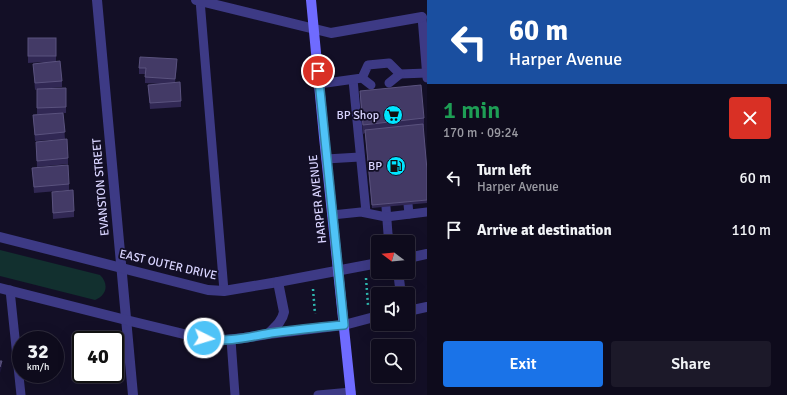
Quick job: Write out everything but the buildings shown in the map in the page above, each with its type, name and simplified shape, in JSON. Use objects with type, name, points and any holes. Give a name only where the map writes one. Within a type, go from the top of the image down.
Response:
[{"type":"main road","name":"HARPER AVENUE","points":[[311,0],[351,393]]},
{"type":"street","name":"EVANSTON STREET","points":[[97,0],[133,395]]},
{"type":"street","points":[[198,0],[331,34],[422,17]]},
{"type":"street","name":"EAST OUTER DRIVE","points":[[0,237],[208,290],[224,291],[371,264]]},
{"type":"street","points":[[415,257],[427,254]]},
{"type":"street","points":[[268,334],[278,324],[283,317],[284,312],[278,282]]},
{"type":"street","points":[[0,288],[216,341],[344,325],[371,318]]},
{"type":"street","points":[[415,310],[427,308]]},
{"type":"lane","points":[[198,0],[224,291]]},
{"type":"lane","points":[[422,17],[427,78]]},
{"type":"lane","points":[[366,212],[360,157],[362,143],[357,79],[368,65],[389,63],[400,74]]},
{"type":"lane","points":[[389,83],[400,74],[427,73]]},
{"type":"lane","points":[[319,84],[357,79],[371,85]]},
{"type":"lane","points":[[326,159],[360,157]]},
{"type":"lane","points":[[408,204],[409,214]]},
{"type":"lane","points":[[386,206],[388,235]]},
{"type":"lane","points":[[332,215],[366,212],[386,217],[427,212]]},
{"type":"lane","points":[[10,290],[21,395]]},
{"type":"lane","points":[[231,340],[235,395]]},
{"type":"lane","points":[[318,395],[351,393]]},
{"type":"path","points":[[366,278],[368,304]]},
{"type":"path","points":[[313,289],[315,314]]},
{"type":"green space","points":[[0,250],[100,275],[106,286],[104,292],[95,300],[0,276]]},
{"type":"place","name":"BP Shop","points":[[393,115]]},
{"type":"place","name":"BP","points":[[396,166]]},
{"type":"route","points":[[204,338],[216,341],[231,340],[344,325],[318,71]]}]
